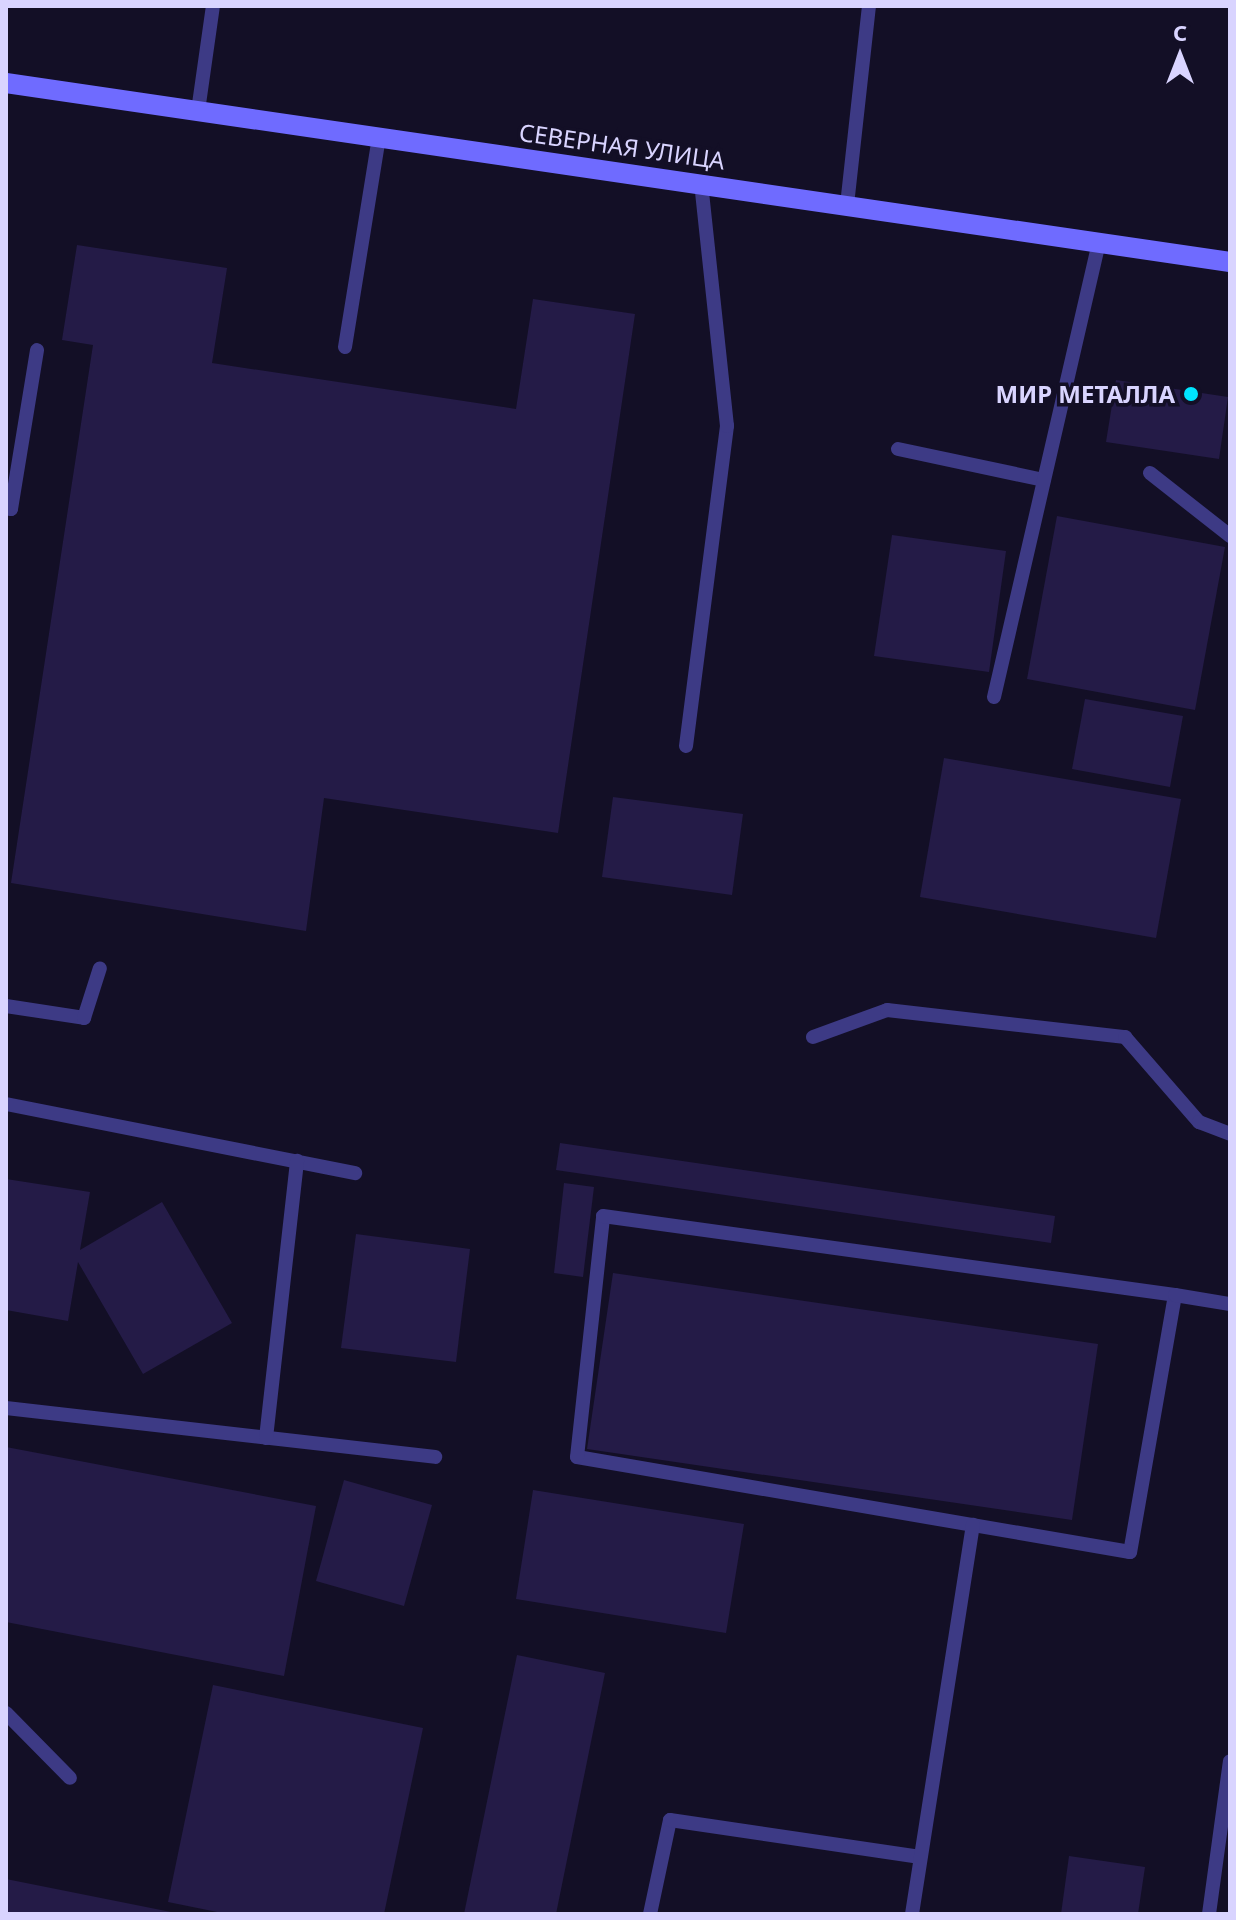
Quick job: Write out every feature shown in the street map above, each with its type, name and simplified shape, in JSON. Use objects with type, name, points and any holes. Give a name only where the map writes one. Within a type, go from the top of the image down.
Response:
[{"type":"main road","name":"СЕВЕРНАЯ УЛИЦА","points":[[6,83],[1230,262]]},
{"type":"lane","points":[[198,111],[213,6]]},
{"type":"lane","points":[[847,205],[869,6]]},
{"type":"lane","points":[[345,347],[379,138]]},
{"type":"lane","points":[[686,746],[727,426],[701,184]]},
{"type":"lane","points":[[994,697],[1099,242]]},
{"type":"lane","points":[[6,508],[11,509],[37,350]]},
{"type":"lane","points":[[898,449],[1044,480]]},
{"type":"lane","points":[[1150,473],[1230,536]]},
{"type":"lane","points":[[6,1006],[84,1018],[100,968]]},
{"type":"lane","points":[[813,1037],[887,1010],[1125,1037],[1199,1122],[1230,1134]]},
{"type":"lane","points":[[6,1104],[355,1173]]},
{"type":"lane","points":[[266,1438],[297,1161]]},
{"type":"lane","points":[[1175,1295],[1130,1552],[577,1457],[603,1216],[1175,1295],[1230,1304]]},
{"type":"lane","points":[[6,1408],[435,1457]]},
{"type":"lane","points":[[912,1914],[973,1525]]},
{"type":"lane","points":[[6,1713],[70,1778]]},
{"type":"lane","points":[[1209,1914],[1230,1761]]},
{"type":"lane","points":[[650,1914],[670,1820],[920,1857]]},
{"type":"building","points":[[77,245],[227,268],[212,363],[516,409],[533,299],[635,314],[558,833],[324,798],[306,931],[11,883],[93,345],[62,340]]},
{"type":"building","points":[[1116,380],[1228,397],[1219,459],[1106,442]]},
{"type":"building","points":[[1057,516],[1225,547],[1195,710],[1027,679]]},
{"type":"building","points":[[892,535],[1006,551],[989,672],[874,656]]},
{"type":"building","points":[[1085,699],[1183,716],[1170,787],[1072,769]]},
{"type":"building","points":[[944,758],[1181,799],[1156,938],[920,897]]},
{"type":"building","points":[[613,797],[743,814],[732,895],[602,877]]},
{"type":"building","points":[[560,1143],[1055,1216],[1051,1243],[556,1170]]},
{"type":"building","points":[[6,1179],[90,1192],[80,1250],[162,1202],[232,1323],[143,1374],[78,1262],[68,1321],[6,1310]]},
{"type":"building","points":[[564,1183],[594,1187],[583,1277],[554,1273]]},
{"type":"building","points":[[356,1234],[470,1249],[456,1362],[341,1348]]},
{"type":"building","points":[[613,1273],[1098,1344],[1072,1520],[587,1449]]},
{"type":"building","points":[[6,1447],[316,1506],[284,1676],[6,1622]]},
{"type":"building","points":[[344,1480],[432,1505],[404,1606],[316,1581]]},
{"type":"building","points":[[533,1490],[744,1524],[726,1633],[516,1599]]},
{"type":"building","points":[[517,1655],[605,1673],[556,1914],[464,1914]]},
{"type":"building","points":[[213,1685],[423,1728],[384,1914],[227,1914],[168,1902]]},
{"type":"building","points":[[1069,1856],[1145,1867],[1138,1914],[1061,1914]]},
{"type":"building","points":[[6,1879],[176,1913],[176,1914],[6,1914]]},
{"type":"place","name":"МИР МЕТАЛЛА","points":[[1191,394]]}]
